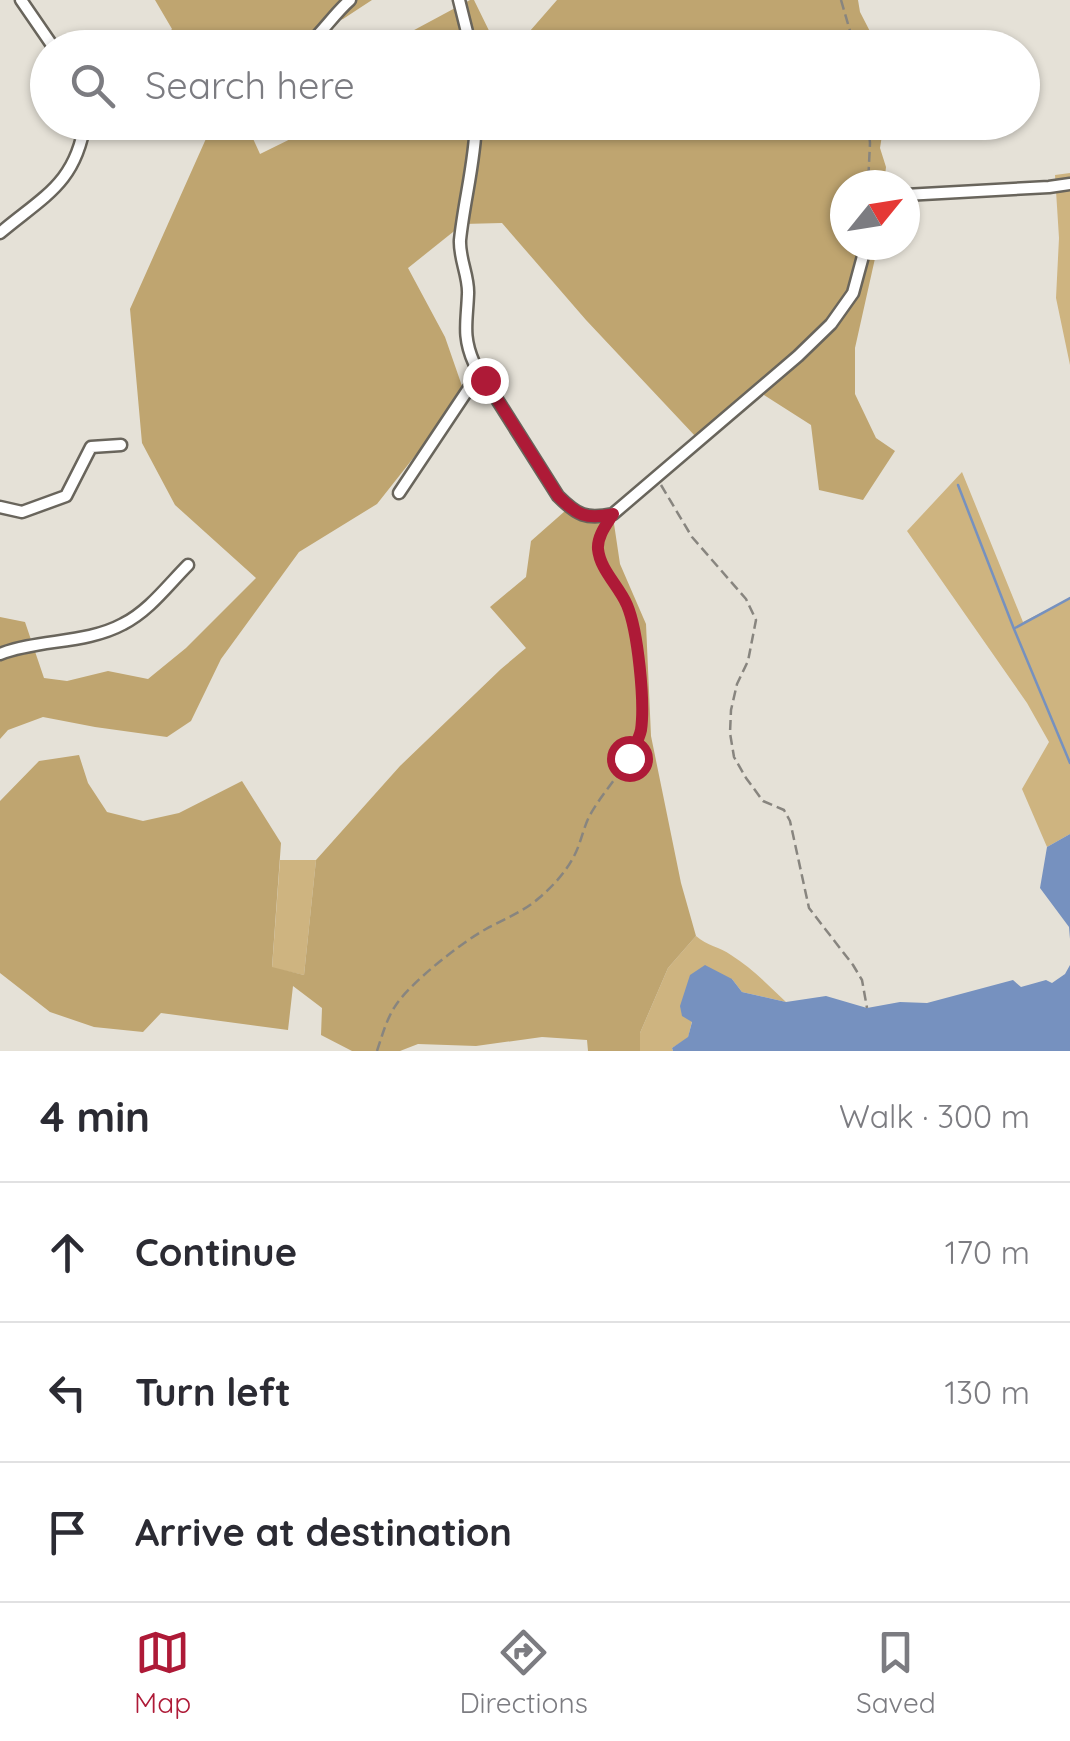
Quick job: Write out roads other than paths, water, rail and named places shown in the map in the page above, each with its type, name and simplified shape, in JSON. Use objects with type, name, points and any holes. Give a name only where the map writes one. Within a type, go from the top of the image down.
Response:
[{"type":"street","points":[[21,0],[42,30]]},
{"type":"street","points":[[323,30],[350,0]]},
{"type":"street","points":[[458,0],[466,30]]},
{"type":"street","points":[[0,232],[62,181],[83,140]]},
{"type":"street","points":[[475,140],[460,244],[468,289],[466,345],[558,496],[584,516],[613,514],[798,356],[830,324],[852,293],[862,260]]},
{"type":"street","points":[[920,193],[1070,184]]},
{"type":"street","points":[[399,493],[469,388],[485,380]]},
{"type":"street","points":[[0,507],[22,512],[66,496],[91,448],[121,445]]},
{"type":"street","points":[[0,654],[17,647],[114,628],[144,610],[188,565]]},
{"type":"water","points":[[1070,834],[1070,939],[1069,927],[1040,888],[1047,847]]},
{"type":"water","points":[[705,965],[732,979],[742,992],[786,1002],[826,996],[867,1008],[900,1002],[927,1003],[1013,980],[1021,987],[1046,980],[1052,983],[1070,965],[1070,1051],[673,1051],[688,1037],[692,1022],[682,1016],[680,1006],[690,975]]},
{"type":"waterway","points":[[958,485],[1070,763]]},
{"type":"waterway","points":[[1015,628],[1070,598]]}]
